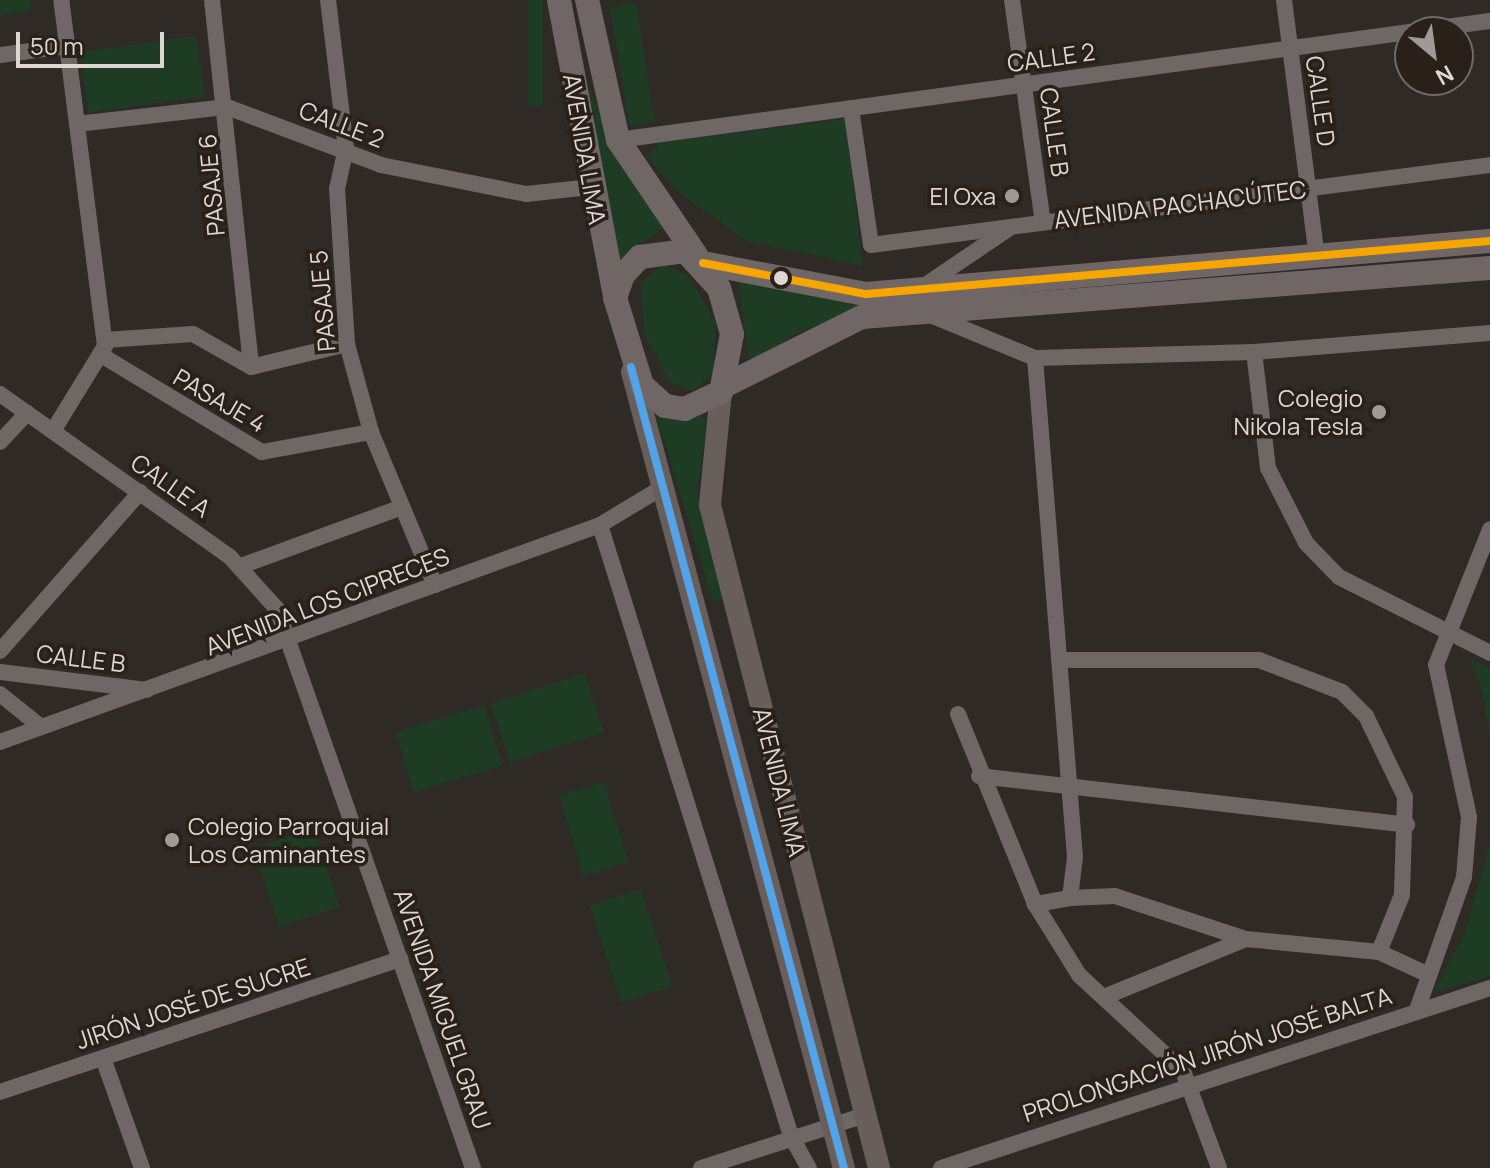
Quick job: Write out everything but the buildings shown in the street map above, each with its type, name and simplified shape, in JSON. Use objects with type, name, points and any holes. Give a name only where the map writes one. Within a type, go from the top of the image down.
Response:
[{"type":"main road","name":"AVENIDA LIMA","points":[[559,0],[590,187],[615,298]]},
{"type":"main road","name":"AVENIDA LIMA","points":[[587,0],[618,140],[699,259]]},
{"type":"main road","points":[[1490,241],[1317,256],[918,300],[822,333],[722,389],[695,408],[665,406],[631,367],[615,298],[640,257],[674,249],[699,259],[831,292],[918,300],[1490,268]]},
{"type":"main road","points":[[699,259],[729,317],[722,389]]},
{"type":"main road","name":"AVENIDA LIMA","points":[[631,367],[844,1168]]},
{"type":"main road","name":"AVENIDA LIMA","points":[[722,389],[710,505],[879,1168]]},
{"type":"street","points":[[53,431],[103,348],[61,0]]},
{"type":"street","name":"PASAJE 6","points":[[212,0],[228,108],[251,367]]},
{"type":"street","name":"PASAJE 5","points":[[328,0],[346,148],[337,189],[347,344],[371,432],[435,585]]},
{"type":"street","name":"CALLE B","points":[[1012,0],[1043,222]]},
{"type":"street","name":"CALLE D","points":[[1284,0],[1317,256]]},
{"type":"street","name":"CALLE 2","points":[[618,140],[1490,21]]},
{"type":"street","points":[[0,55],[67,46]]},
{"type":"street","name":"CALLE 2","points":[[77,124],[228,108],[346,148],[381,165],[526,194],[590,187]]},
{"type":"street","name":"AVENIDA PACHACÚTEC","points":[[851,108],[871,245],[1490,165]]},
{"type":"street","points":[[1012,226],[918,300],[1035,358],[1254,352],[1489,339]]},
{"type":"street","points":[[103,348],[193,334],[251,367],[347,344]]},
{"type":"street","name":"PASAJE 4","points":[[103,348],[262,452],[371,432]]},
{"type":"street","points":[[1254,352],[1268,468],[1306,543],[1339,577],[1446,634],[1490,653]]},
{"type":"street","points":[[1035,358],[1070,788],[1070,898]]},
{"type":"street","name":"CALLE A","points":[[0,394],[241,566],[291,638]]},
{"type":"street","points":[[0,442],[27,413]]},
{"type":"street","name":"AVENIDA LOS CIPRECES","points":[[0,742],[40,726],[156,691],[600,525],[663,487]]},
{"type":"street","points":[[0,651],[140,492]]},
{"type":"street","points":[[241,566],[402,507]]},
{"type":"street","points":[[600,525],[791,1136],[809,1168]]},
{"type":"street","points":[[1417,1010],[1464,877],[1469,817],[1451,724],[1438,698],[1436,665],[1490,529]]},
{"type":"street","name":"AVENIDA MIGUEL GRAU","points":[[291,638],[473,1168]]},
{"type":"street","points":[[1060,660],[1259,660],[1307,673],[1366,716],[1400,782],[1407,825],[1402,895],[1379,952]]},
{"type":"street","name":"CALLE B","points":[[0,672],[156,691]]},
{"type":"street","points":[[0,694],[40,726]]},
{"type":"street","points":[[958,714],[979,776],[1035,904],[1079,975],[1190,1082],[1219,1168]]},
{"type":"street","points":[[979,776],[1407,825]]},
{"type":"street","points":[[1035,904],[1070,898],[1115,896],[1246,939],[1379,952],[1429,975]]},
{"type":"street","points":[[1104,997],[1246,939]]},
{"type":"street","name":"JIRÓN JOSÉ DE SUCRE","points":[[0,1092],[400,959]]},
{"type":"street","name":"PROLONGACIÓN JIRÓN JOSÉ BALTA","points":[[941,1168],[1190,1082],[1490,988]]},
{"type":"street","points":[[103,1058],[142,1168]]},
{"type":"street","points":[[701,1168],[791,1136],[865,1115]]},
{"type":"green space","points":[[0,0],[30,0],[32,10],[0,15]]},
{"type":"green space","points":[[528,0],[543,0],[543,106],[528,106]]},
{"type":"green space","points":[[636,3],[655,122],[629,126],[610,7]]},
{"type":"green space","points":[[196,36],[204,96],[89,113],[80,52]]},
{"type":"green space","points":[[588,81],[612,148],[665,227],[618,261]]},
{"type":"green space","points":[[845,119],[863,266],[746,241],[682,195],[646,157],[659,143]]},
{"type":"green space","points":[[664,264],[688,275],[716,323],[713,375],[693,391],[669,382],[644,334],[641,282]]},
{"type":"green space","points":[[738,281],[848,301],[894,299],[796,333],[756,363],[749,358]]},
{"type":"green space","points":[[656,415],[708,418],[697,494],[724,599],[713,602]]},
{"type":"green space","points":[[1471,660],[1490,668],[1490,735],[1481,689]]},
{"type":"green space","points":[[585,673],[604,732],[510,763],[491,704]]},
{"type":"green space","points":[[484,705],[502,765],[413,792],[395,732]]},
{"type":"green space","points":[[604,782],[629,862],[584,876],[559,796]]},
{"type":"green space","points":[[314,828],[340,907],[279,927],[253,848]]},
{"type":"green space","points":[[1490,843],[1490,976],[1433,993],[1464,935]]},
{"type":"green space","points":[[641,889],[673,986],[621,1003],[590,906]]},
{"type":"transit line","points":[[703,263],[866,294],[1490,241]]},
{"type":"transit line","points":[[631,367],[844,1168]]},
{"type":"place","name":"El Oxa","points":[[1012,196]]},
{"type":"place","name":"Colegio Nikola Tesla","points":[[1379,412]]},
{"type":"place","name":"Colegio Parroquial Los Caminantes","points":[[172,840]]}]
